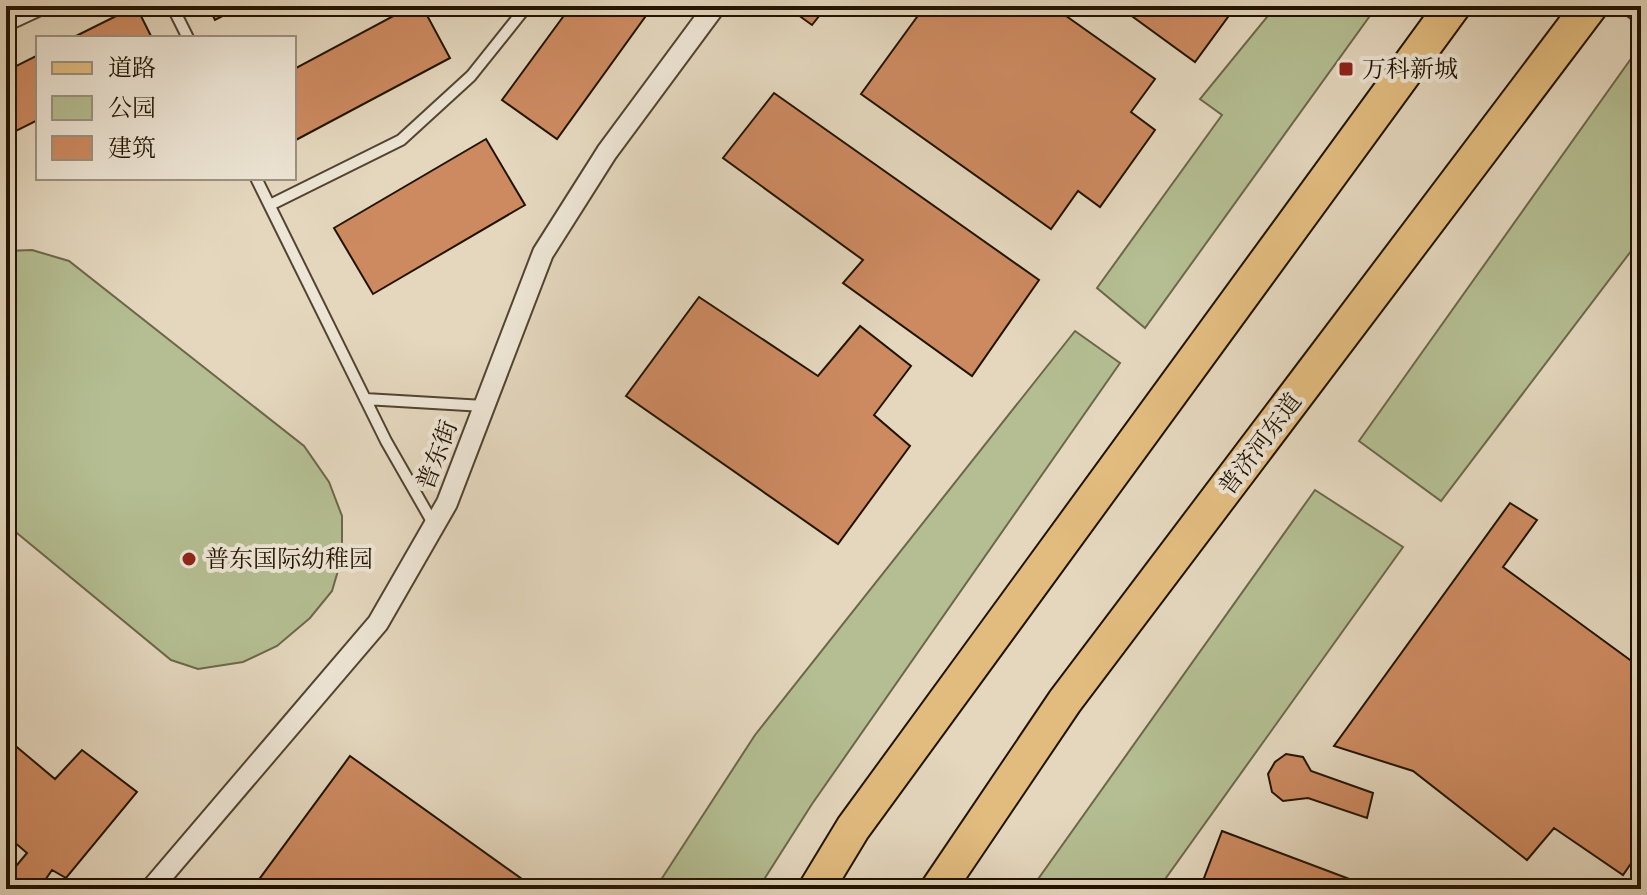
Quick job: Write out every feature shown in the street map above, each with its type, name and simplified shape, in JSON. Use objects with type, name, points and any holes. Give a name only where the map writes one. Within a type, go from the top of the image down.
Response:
[{"type":"main road","points":[[816,889],[853,828],[1453,6]]},
{"type":"main road","name":"普济河东道","points":[[938,889],[1065,701],[1590,6]]},
{"type":"street","name":"普东街","points":[[151,889],[378,623],[447,503],[543,253],[607,152],[715,6]]},
{"type":"street","points":[[1632,6],[1641,13]]},
{"type":"lane","points":[[6,26],[49,6]]},
{"type":"lane","points":[[172,6],[187,36]]},
{"type":"lane","points":[[270,205],[401,140],[471,76],[527,6]]},
{"type":"lane","points":[[257,180],[365,399],[434,526]]},
{"type":"lane","points":[[365,399],[484,406]]},
{"type":"green space","points":[[1276,6],[1377,6],[1145,328],[1097,288],[1222,115],[1200,99]]},
{"type":"green space","points":[[1640,46],[1641,238],[1441,501],[1359,441]]},
{"type":"green space","points":[[32,250],[69,261],[304,446],[329,482],[342,516],[342,557],[332,591],[310,618],[277,646],[243,662],[198,669],[171,660],[6,524],[6,251]]},
{"type":"green space","points":[[1075,331],[1120,363],[812,804],[758,889],[655,889],[755,735]]},
{"type":"green space","points":[[1315,490],[1403,547],[1158,889],[1031,889]]},
{"type":"building","points":[[136,6],[151,36],[76,36]]},
{"type":"building","points":[[208,6],[242,6],[215,20]]},
{"type":"building","points":[[412,6],[422,6],[450,58],[296,140],[296,68]]},
{"type":"building","points":[[571,6],[653,6],[557,139],[502,100]]},
{"type":"building","points":[[798,6],[827,6],[812,25],[794,12]]},
{"type":"building","points":[[925,6],[1052,6],[1155,79],[1131,112],[1155,130],[1100,207],[1078,191],[1051,229],[861,94]]},
{"type":"building","points":[[1118,6],[1236,6],[1195,62]]},
{"type":"building","points":[[36,56],[36,121],[6,136],[6,71]]},
{"type":"building","points":[[774,93],[1039,280],[972,376],[843,283],[863,260],[723,158]]},
{"type":"building","points":[[486,139],[525,205],[373,294],[334,228]]},
{"type":"building","points":[[699,297],[818,376],[860,326],[911,366],[874,415],[910,446],[838,544],[626,396]]},
{"type":"building","points":[[1510,503],[1537,520],[1503,567],[1641,668],[1641,849],[1623,875],[1554,828],[1527,860],[1413,771],[1334,746]]},
{"type":"building","points":[[6,738],[55,779],[82,750],[137,792],[66,878],[52,870],[39,889],[6,889],[6,878],[27,853],[6,835]]},
{"type":"building","points":[[1286,754],[1303,757],[1311,771],[1373,793],[1367,818],[1308,798],[1283,801],[1272,792],[1268,774],[1275,762]]},
{"type":"building","points":[[350,756],[536,889],[252,889]]},
{"type":"building","points":[[1222,831],[1376,889],[1209,889],[1201,886]]},
{"type":"place","name":"万科新城","points":[[1346,69]]},
{"type":"place","name":"普东国际幼稚园","points":[[189,559]]}]
